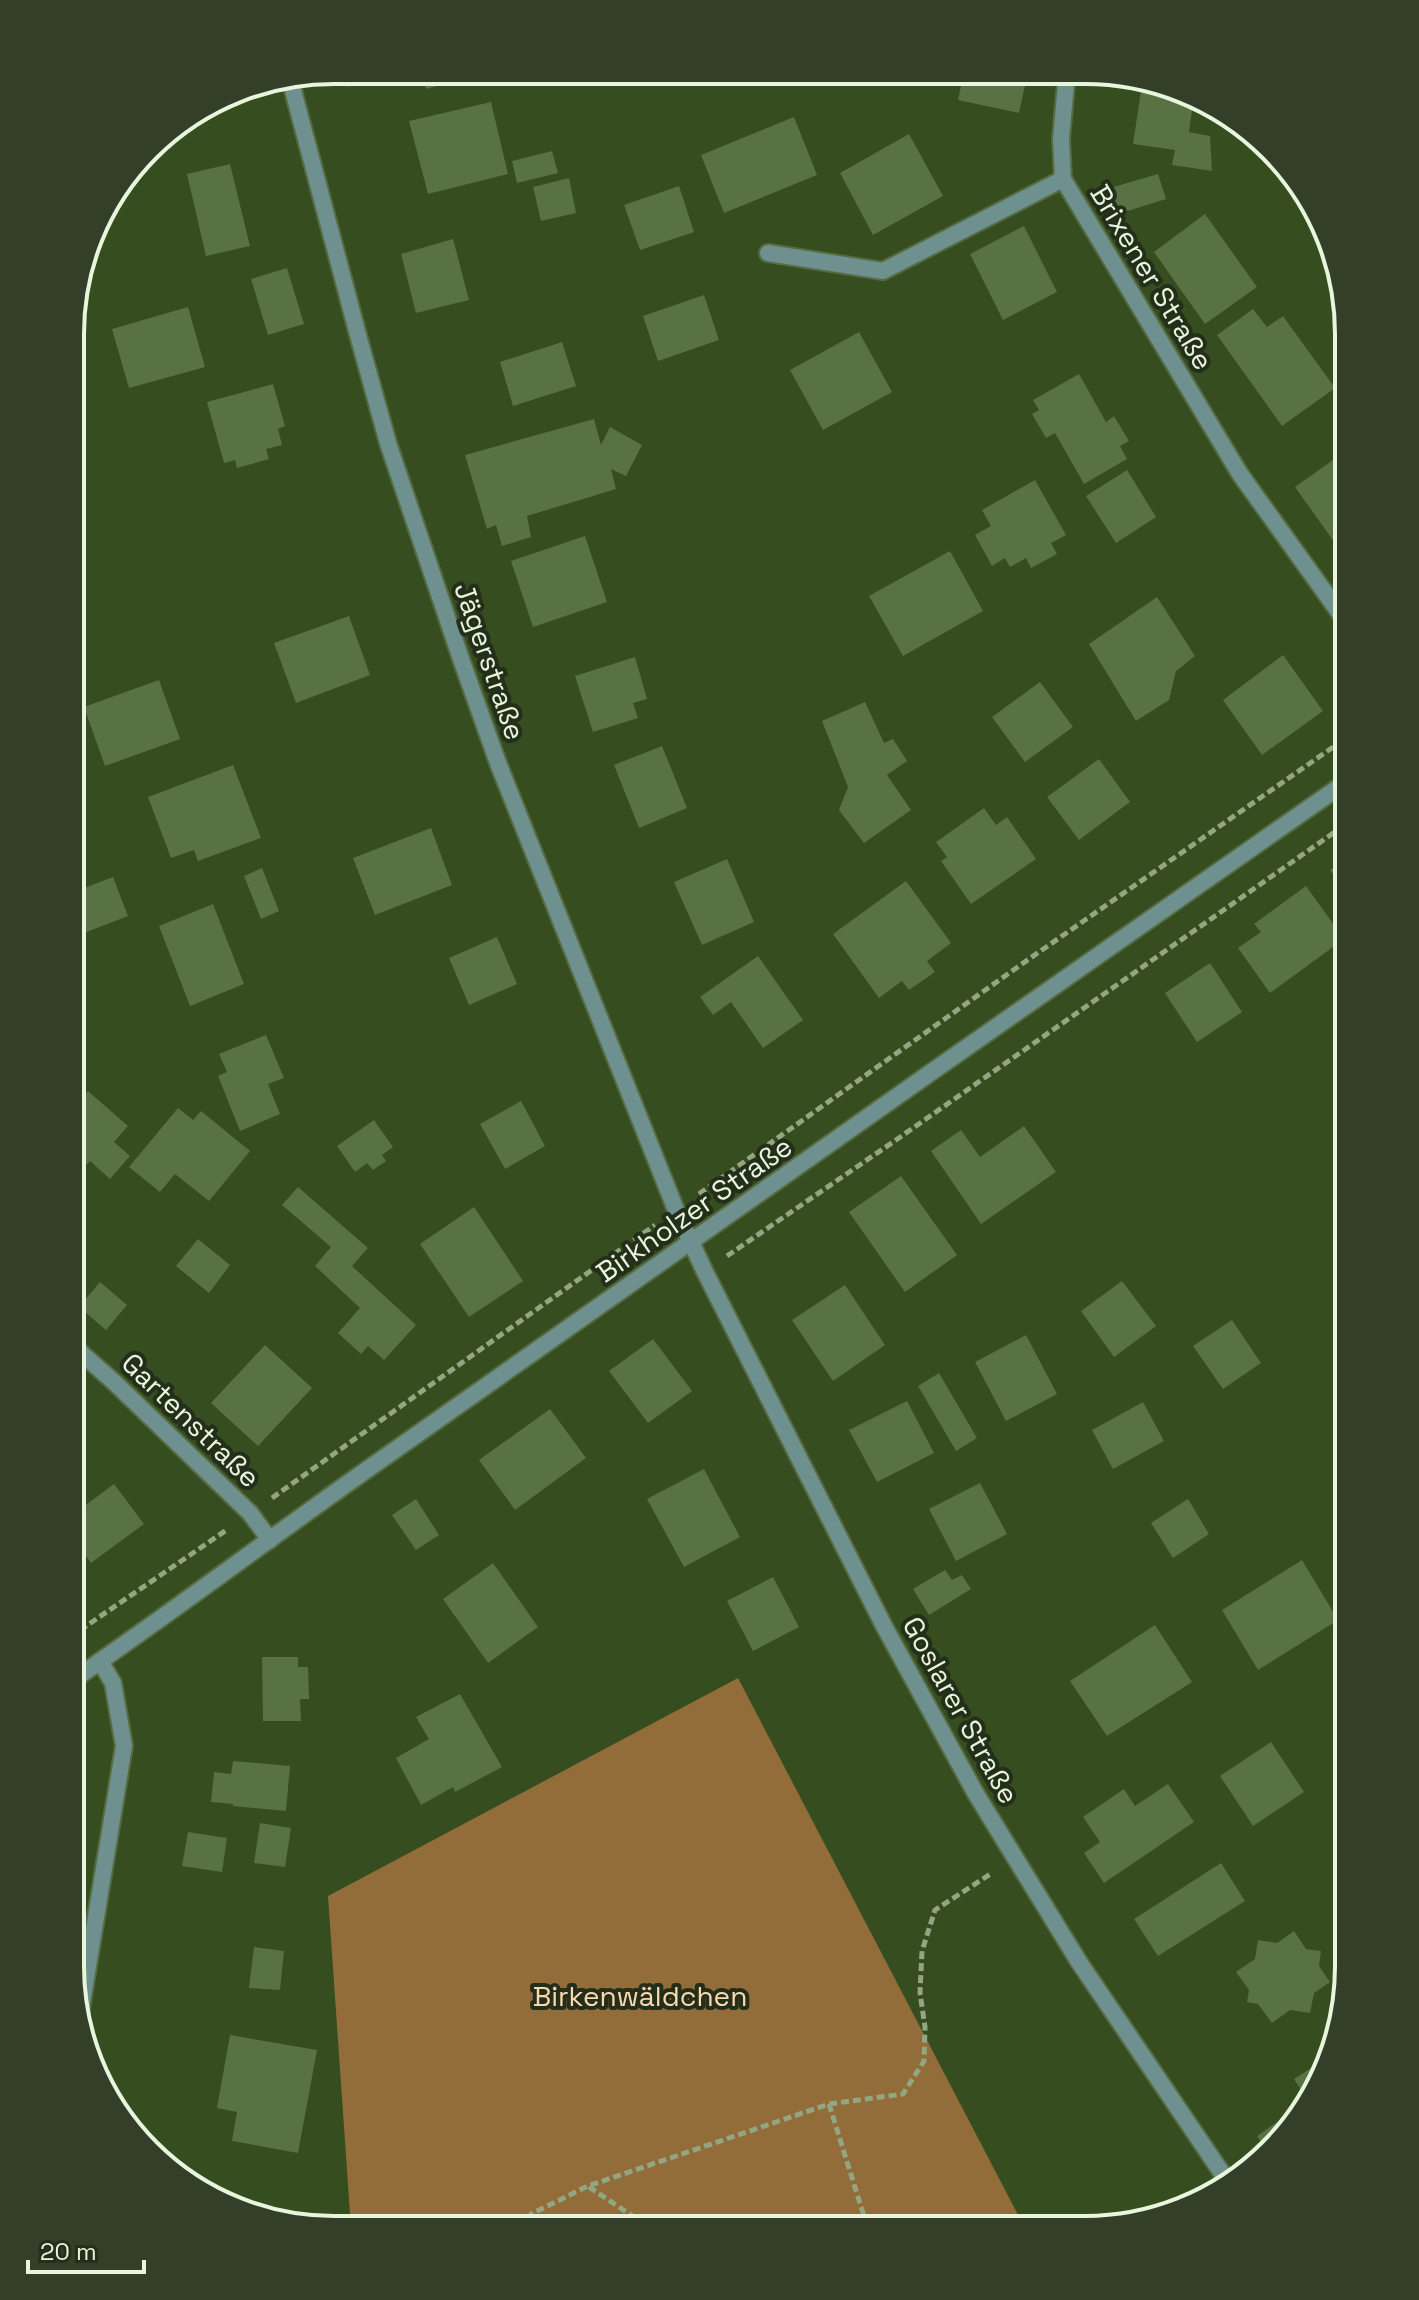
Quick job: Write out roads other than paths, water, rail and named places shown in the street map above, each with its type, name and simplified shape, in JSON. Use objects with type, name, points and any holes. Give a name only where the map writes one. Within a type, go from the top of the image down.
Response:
[{"type":"street","points":[[1063,179],[1061,139],[1066,84]]},
{"type":"street","name":"Jägerstraße","points":[[292,88],[384,429],[456,644],[498,763],[691,1243]]},
{"type":"street","name":"Brixener Straße","points":[[768,253],[883,271],[1063,179],[1240,474],[1335,606]]},
{"type":"street","name":"Birkholzer Straße","points":[[84,1672],[997,1025],[1335,790]]},
{"type":"street","name":"Goslarer Straße","points":[[691,1243],[884,1626],[976,1794],[1104,2000],[1222,2174]]},
{"type":"street","name":"Gartenstraße","points":[[84,1355],[250,1513],[270,1540]]},
{"type":"street","points":[[85,1983],[124,1746],[113,1683],[100,1661]]},
{"type":"park label","name":"Birkenwäldchen","points":[[640,1996]]}]
